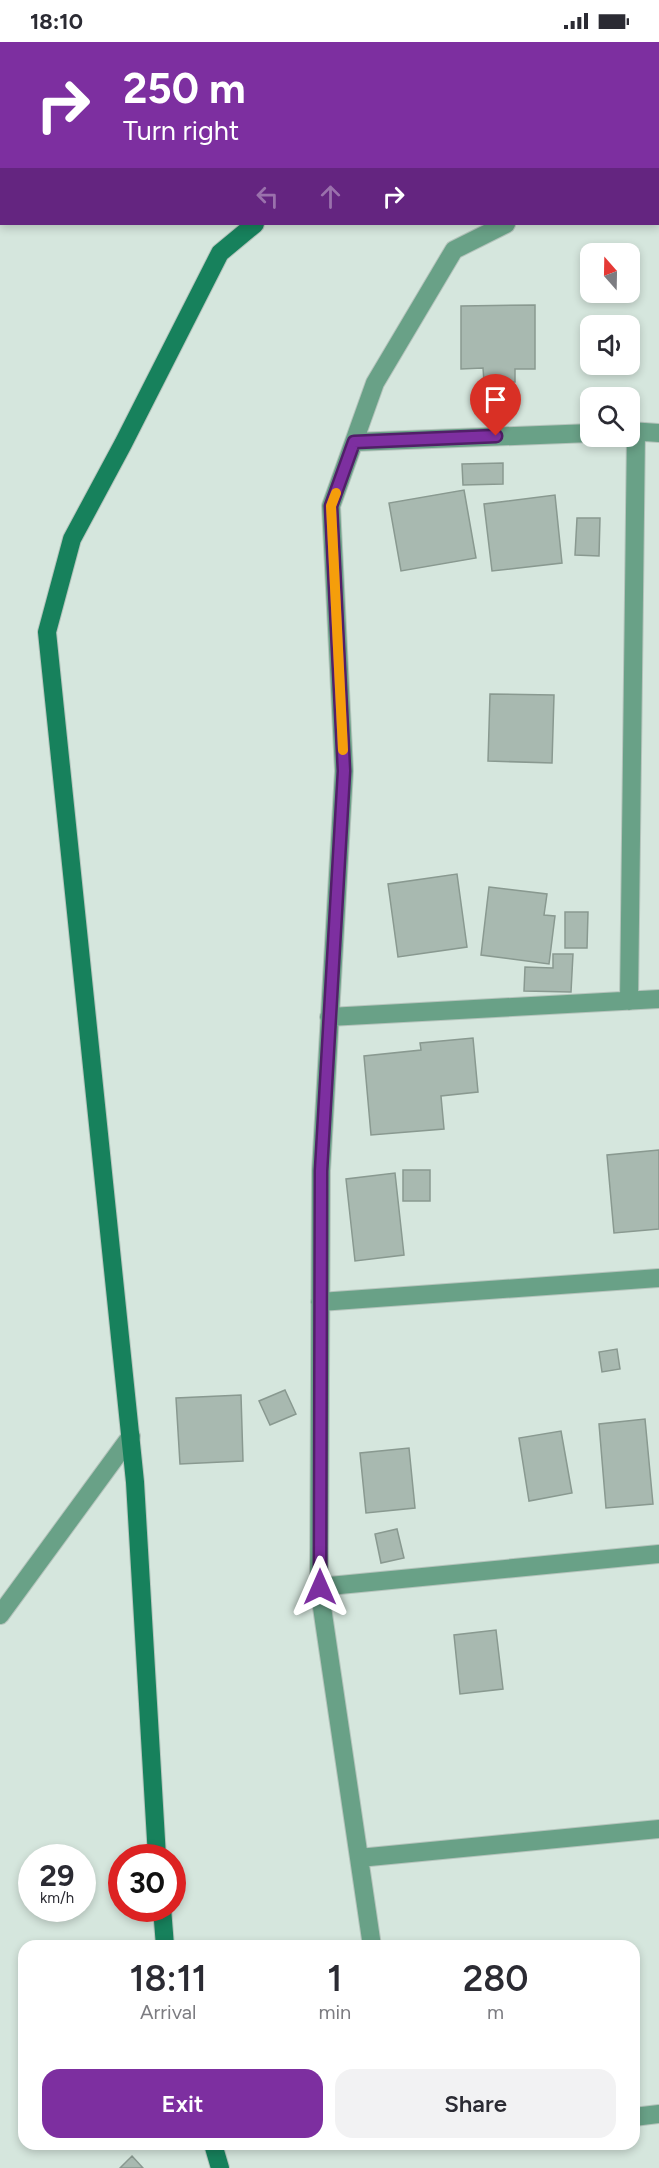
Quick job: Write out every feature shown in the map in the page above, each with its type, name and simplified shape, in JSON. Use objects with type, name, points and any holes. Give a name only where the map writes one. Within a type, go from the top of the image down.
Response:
[{"type":"street","points":[[157,1844],[131,1436],[47,632],[72,539],[220,253],[254,225]]},
{"type":"street","points":[[371,1940],[320,1587],[321,1171],[344,771],[331,506],[375,383],[454,250],[504,225]]},
{"type":"street","points":[[640,432],[659,433]]},
{"type":"street","points":[[354,442],[580,433]]},
{"type":"street","points":[[629,1001],[633,447]]},
{"type":"street","points":[[329,1017],[659,999]]},
{"type":"street","points":[[320,1302],[659,1278]]},
{"type":"street","points":[[0,1615],[131,1436]]},
{"type":"street","points":[[320,1587],[659,1554]]},
{"type":"street","points":[[359,1858],[659,1829]]},
{"type":"street","points":[[163,1922],[165,1940]]},
{"type":"street","points":[[640,2117],[659,2115]]},
{"type":"street","points":[[215,2150],[220,2168]]},
{"type":"building","points":[[535,305],[535,369],[515,369],[515,382],[484,382],[483,368],[461,369],[461,306]]},
{"type":"building","points":[[503,463],[503,484],[463,485],[462,464]]},
{"type":"building","points":[[464,490],[476,558],[401,571],[389,503]]},
{"type":"building","points":[[555,495],[562,563],[492,571],[484,504]]},
{"type":"building","points":[[577,518],[600,518],[599,556],[575,555]]},
{"type":"building","points":[[490,694],[554,695],[552,763],[488,761]]},
{"type":"building","points":[[457,874],[467,947],[398,957],[388,884]]},
{"type":"building","points":[[489,887],[547,894],[544,915],[555,916],[549,964],[481,955]]},
{"type":"building","points":[[565,912],[588,912],[587,948],[565,948]]},
{"type":"building","points":[[553,954],[573,954],[571,992],[524,991],[525,967],[553,968]]},
{"type":"building","points":[[473,1038],[478,1092],[441,1096],[444,1129],[371,1135],[364,1056],[421,1050],[420,1043]]},
{"type":"building","points":[[659,1150],[659,1229],[614,1233],[607,1155]]},
{"type":"building","points":[[403,1170],[430,1170],[430,1201],[403,1201]]},
{"type":"building","points":[[395,1173],[404,1255],[355,1261],[346,1179]]},
{"type":"building","points":[[617,1349],[620,1369],[602,1372],[599,1352]]},
{"type":"building","points":[[285,1390],[296,1414],[270,1425],[259,1401]]},
{"type":"building","points":[[241,1395],[243,1461],[180,1464],[176,1398]]},
{"type":"building","points":[[645,1419],[653,1504],[606,1508],[599,1424]]},
{"type":"building","points":[[561,1431],[572,1493],[529,1501],[519,1438]]},
{"type":"building","points":[[409,1448],[415,1508],[366,1513],[360,1453]]},
{"type":"building","points":[[397,1529],[404,1558],[381,1563],[375,1534]]},
{"type":"building","points":[[496,1630],[503,1689],[460,1694],[454,1635]]},
{"type":"building","points":[[132,2156],[143,2168],[120,2168]]},
{"type":"slow traffic","points":[[336,493],[331,506],[343,750]]},
{"type":"route","points":[[320,1587],[321,1171],[344,771],[331,506],[354,442],[496,436]]}]
